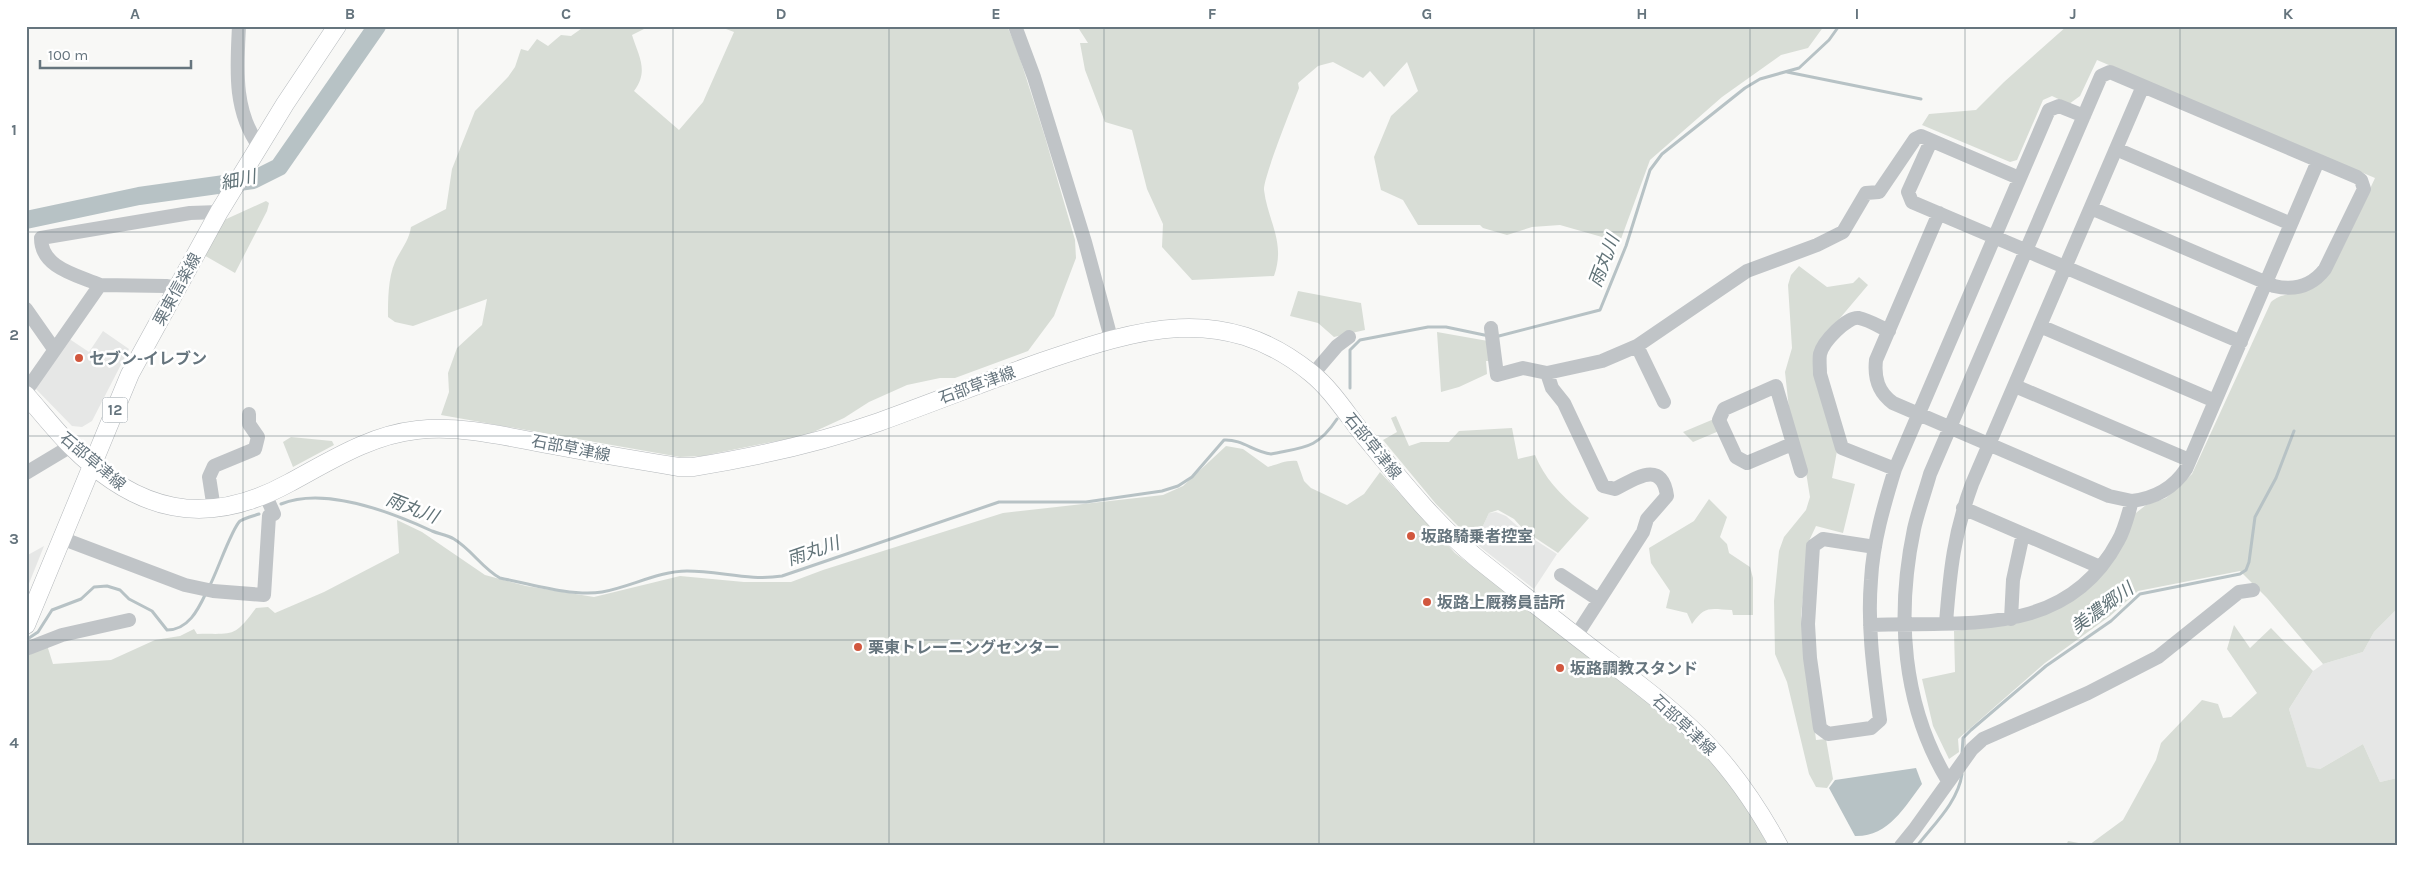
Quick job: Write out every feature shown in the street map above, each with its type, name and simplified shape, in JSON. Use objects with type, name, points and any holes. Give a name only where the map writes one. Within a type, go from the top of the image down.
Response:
[{"type":"main road","name":"栗東信楽線","points":[[26,625],[130,374],[221,208],[337,26]]},
{"type":"main road","name":"石部草津線","points":[[26,395],[71,446],[92,464],[131,492],[162,504],[187,509],[214,509],[246,502],[265,494],[348,451],[381,437],[419,430],[449,428],[507,436],[679,468],[716,463],[807,443],[878,422],[972,386],[1111,338],[1177,328],[1221,329],[1260,340],[1312,374],[1415,498],[1458,542],[1631,678],[1695,732],[1715,753],[1749,796],[1779,846]]},
{"type":"street","points":[[239,26],[236,79],[240,102],[255,152]]},
{"type":"street","points":[[1015,26],[1034,78],[1086,242],[1111,338]]},
{"type":"street","points":[[1948,781],[1932,755],[1919,718],[1909,674],[1904,624],[1905,583],[1914,527],[1930,474],[2101,76],[2110,72],[2357,177],[2361,180],[2364,189],[2325,268],[2319,276],[2300,287],[2285,289],[2091,208]]},
{"type":"street","points":[[1946,623],[1954,546],[1964,508],[2143,86]]},
{"type":"street","points":[[1875,547],[1823,539],[1814,546],[1808,598],[1810,658],[1820,728],[1828,734],[1871,728],[1880,720],[1870,625],[1871,579],[1875,547],[1895,469],[2048,110],[2060,106],[2084,116]]},
{"type":"street","points":[[1491,334],[1497,375],[1523,368],[1548,373],[1602,361],[1637,346],[1747,271],[1818,245],[1843,232],[1866,193],[1879,192],[1915,139],[1921,136],[2019,178]]},
{"type":"street","points":[[1931,141],[1908,192],[1912,202],[2241,342]]},
{"type":"street","points":[[2116,149],[2291,224]]},
{"type":"street","points":[[1939,213],[1876,360],[1876,380],[1885,397],[1893,403],[2109,496],[2132,501],[2161,494],[2178,480],[2189,460],[2318,161]]},
{"type":"street","points":[[177,288],[166,286],[100,285],[55,265],[44,254],[41,238],[221,208]]},
{"type":"street","points":[[26,391],[100,285]]},
{"type":"street","points":[[26,309],[54,350]]},
{"type":"street","points":[[1889,331],[1858,317],[1848,320],[1827,342],[1820,352],[1819,361],[1820,374],[1842,448],[1895,469]]},
{"type":"street","points":[[2040,326],[2215,401]]},
{"type":"street","points":[[1312,374],[1336,346],[1349,337]]},
{"type":"street","points":[[1637,346],[1664,402]]},
{"type":"street","points":[[1548,373],[1552,388],[1564,402],[1603,486],[1615,489],[1645,473],[1658,476],[1665,483],[1667,496],[1647,519],[1643,532],[1576,636]]},
{"type":"street","points":[[1792,444],[1747,463],[1736,458],[1719,420],[1724,409],[1776,386],[1801,471]]},
{"type":"street","points":[[2015,386],[2189,460]]},
{"type":"street","points":[[214,509],[208,477],[214,466],[255,448],[258,437],[249,424],[249,414]]},
{"type":"street","points":[[26,473],[71,446]]},
{"type":"street","points":[[62,538],[207,590],[264,595],[269,516],[274,514],[265,494]]},
{"type":"street","points":[[1870,625],[2011,619],[2044,609],[2061,601],[2080,588],[2100,566],[2119,539],[2132,501]]},
{"type":"street","points":[[1964,508],[2100,566]]},
{"type":"street","points":[[2011,619],[2013,580],[2023,534]]},
{"type":"street","points":[[1561,575],[1599,600]]},
{"type":"street","points":[[1901,846],[1972,749],[1983,739],[2088,693],[2158,657],[2239,592],[2253,590]]},
{"type":"street","points":[[26,650],[62,635],[129,620]]},
{"type":"shaded area","points":[[585,26],[643,26],[644,29],[632,35],[640,57],[642,70],[639,84],[634,91],[679,130],[703,102],[734,32],[718,26],[842,26],[851,29],[854,26],[1007,26],[1017,49],[1045,137],[1075,240],[1076,258],[1054,316],[1028,351],[955,378],[940,378],[907,385],[869,402],[844,418],[807,435],[702,456],[680,457],[441,415],[449,392],[448,373],[457,348],[482,325],[487,299],[413,326],[395,322],[388,317],[388,296],[395,262],[407,241],[411,227],[446,209],[452,169],[475,111],[508,77],[515,67],[521,49],[528,51],[537,39],[548,46],[561,35],[571,36]]},
{"type":"shaded area","points":[[1077,26],[1824,26],[1808,48],[1781,55],[1722,97],[1650,160],[1621,239],[1609,239],[1560,225],[1532,227],[1507,235],[1483,228],[1480,225],[1418,225],[1403,200],[1381,190],[1374,157],[1391,116],[1418,91],[1407,62],[1384,87],[1370,71],[1363,78],[1333,62],[1318,66],[1298,83],[1299,88],[1265,183],[1266,201],[1277,242],[1278,253],[1274,276],[1192,280],[1162,247],[1163,224],[1147,189],[1132,130],[1105,122],[1085,70],[1080,43],[1088,43]]},
{"type":"shaded area","points":[[2067,26],[2397,26],[2397,609],[2374,632],[2363,652],[2323,664],[2267,598],[2240,571],[2138,591],[2110,616],[2045,663],[1958,739],[1959,752],[1949,759],[1933,726],[1922,679],[1955,672],[1954,631],[2018,623],[2060,607],[2132,516],[2146,505],[2166,498],[2192,474],[2271,302],[2282,296],[2313,288],[2326,276],[2357,218],[2375,178],[2097,60],[2080,96],[2069,104],[2052,96],[2043,100],[2017,160],[2010,162],[1922,125],[1929,114],[1976,110],[2004,82]]},
{"type":"shaded area","points":[[266,201],[269,203],[267,211],[235,273],[202,254],[222,221]]},
{"type":"shaded area","points":[[1799,266],[1827,287],[1853,283],[1859,277],[1868,285],[1815,351],[1837,451],[1832,478],[1855,484],[1843,533],[1816,526],[1809,541],[1801,616],[1816,740],[1826,739],[1833,779],[1827,788],[1816,787],[1809,774],[1787,682],[1775,654],[1774,601],[1779,551],[1784,537],[1806,510],[1810,497],[1805,466],[1789,409],[1785,372],[1792,348],[1788,285],[1791,275]]},
{"type":"shaded area","points":[[1298,291],[1361,303],[1365,330],[1334,337],[1318,323],[1290,316]]},
{"type":"shaded area","points":[[103,331],[129,349],[92,421],[82,427],[72,426],[35,388],[68,338],[89,352]]},
{"type":"shaded area","points":[[1437,332],[1488,341],[1489,361],[1486,361],[1487,374],[1459,387],[1441,392]]},
{"type":"shaded area","points":[[1396,416],[1409,446],[1421,442],[1449,442],[1459,431],[1512,428],[1518,459],[1535,455],[1551,482],[1572,504],[1589,518],[1558,553],[1525,531],[1514,519],[1498,510],[1489,513],[1475,543],[1436,504],[1383,440],[1397,432],[1391,418]]},
{"type":"shaded area","points":[[1714,419],[1719,431],[1693,442],[1683,432]]},
{"type":"shaded area","points":[[291,437],[332,441],[334,445],[293,467],[283,442]]},
{"type":"shaded area","name":"栗東トレーニングセンター","points":[[1226,446],[1243,449],[1268,467],[1297,461],[1304,481],[1311,488],[1347,505],[1364,494],[1380,472],[1455,553],[1508,594],[1509,600],[1514,605],[1520,604],[1590,656],[1659,711],[1692,741],[1721,773],[1747,808],[1768,846],[26,846],[26,657],[47,645],[53,664],[111,660],[155,640],[180,636],[194,629],[197,634],[225,634],[237,630],[256,608],[268,607],[275,613],[324,592],[399,553],[397,520],[422,532],[485,575],[526,586],[594,597],[680,576],[744,582],[791,582],[823,570],[1003,513],[1163,495],[1183,486]]},
{"type":"shaded area","points":[[1709,499],[1727,517],[1720,537],[1727,544],[1729,553],[1750,567],[1753,578],[1753,615],[1733,615],[1732,610],[1713,609],[1705,611],[1692,624],[1687,613],[1666,608],[1670,591],[1651,563],[1649,548],[1694,521]]},
{"type":"shaded area","points":[[1496,512],[1506,516],[1529,536],[1557,554],[1534,589],[1475,543],[1489,513]]},
{"type":"shaded area","points":[[44,546],[26,591],[26,556]]},
{"type":"shaded area","points":[[2397,609],[2397,778],[2380,782],[2363,744],[2320,769],[2307,768],[2289,709],[2313,671],[2323,664],[2363,652],[2374,632]]},
{"type":"shaded area","points":[[2234,625],[2250,648],[2271,628],[2313,671],[2289,709],[2307,767],[2320,769],[2363,744],[2380,782],[2397,778],[2397,846],[2066,846],[2068,841],[2089,845],[2123,820],[2156,760],[2161,743],[2202,700],[2218,704],[2223,718],[2231,717],[2257,693],[2227,649]]},
{"type":"shaded area","points":[[1916,768],[1922,784],[1902,811],[1877,832],[1855,836],[1829,788],[1835,780]]},
{"type":"waterway","name":"細川","points":[[26,220],[139,196],[253,180],[279,167],[377,26]]},
{"type":"waterway","name":"雨丸川","points":[[1495,337],[1600,310],[1626,246],[1650,170],[1662,154],[1745,88],[1760,79],[1799,68],[1829,40],[1839,26]]},
{"type":"waterway","points":[[1787,72],[1921,99]]},
{"type":"waterway","name":"雨丸川","points":[[1350,388],[1350,350],[1360,340],[1428,327],[1446,327],[1489,336]]},
{"type":"waterway","name":"雨丸川","points":[[281,504],[298,499],[317,498],[337,500],[378,509],[449,536],[466,548],[500,578],[551,589],[591,593],[613,590],[655,576],[687,571],[746,577],[782,576],[999,502],[1086,502],[1162,491],[1178,486],[1192,477],[1224,440],[1237,441],[1271,454],[1309,445],[1323,436],[1337,419]]},
{"type":"waterway","name":"美濃郷川","points":[[1962,754],[1963,738],[1971,730],[2046,666],[2111,621],[2140,594],[2240,574],[2246,570],[2249,562],[2255,517],[2276,478],[2294,431]]},
{"type":"waterway","name":"雨丸川","points":[[210,585],[237,525],[240,521],[259,514]]},
{"type":"waterway","name":"雨丸川","points":[[26,640],[38,632],[52,610],[81,599],[94,587],[107,586],[120,590],[129,599],[152,611],[167,630],[181,627],[186,623],[196,612],[206,593]]},
{"type":"waterway","name":"美濃郷川","points":[[1917,846],[1938,821],[1956,794],[1962,774]]},
{"type":"place","name":"セブン-イレブン","points":[[79,358]]},
{"type":"place","name":"坂路騎乗者控室","points":[[1411,536]]},
{"type":"place","name":"坂路上厩務員詰所","points":[[1427,602]]},
{"type":"place","name":"栗東トレーニングセンター","points":[[858,647]]},
{"type":"place","name":"坂路調教スタンド","points":[[1560,668]]}]
